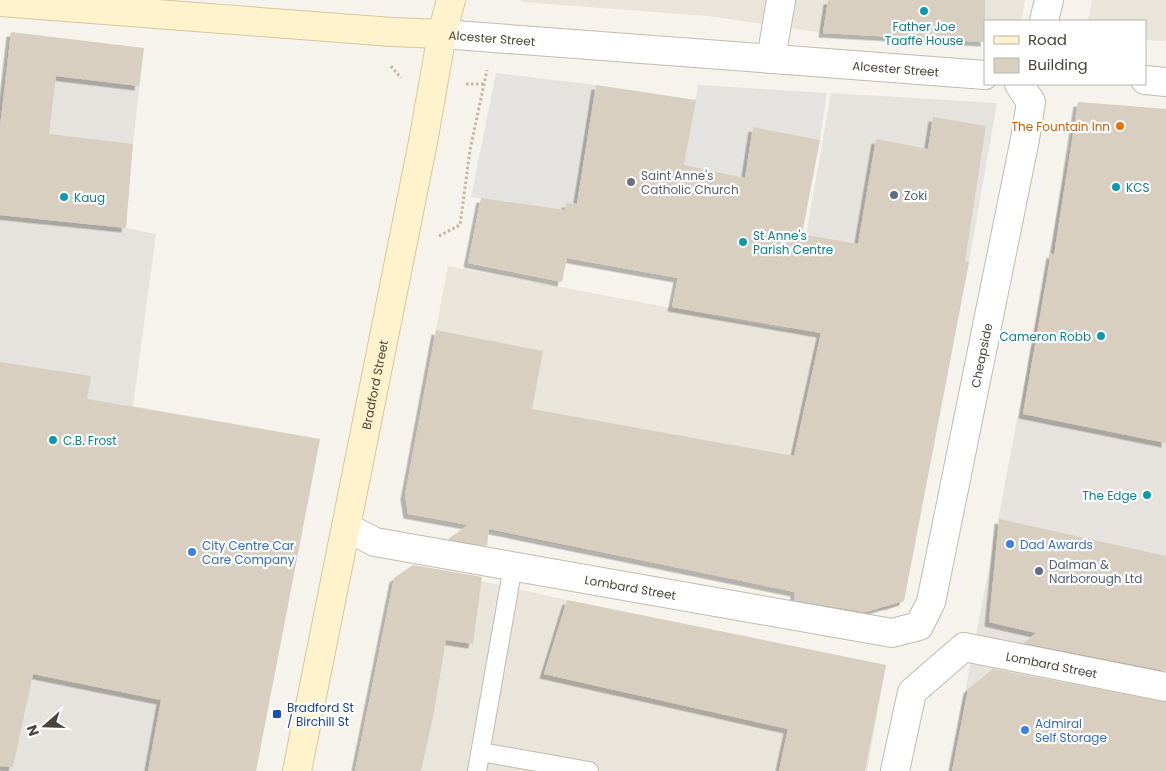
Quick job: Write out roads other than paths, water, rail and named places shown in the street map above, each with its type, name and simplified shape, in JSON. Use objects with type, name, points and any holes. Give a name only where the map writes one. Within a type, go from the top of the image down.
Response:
[{"type":"street","name":"Bradford Street","points":[[297,771],[434,84],[442,34],[451,0]]},
{"type":"street","points":[[770,59],[781,0]]},
{"type":"street","points":[[1044,20],[1048,0]]},
{"type":"street","name":"Alcester Street","points":[[0,2],[984,75]]},
{"type":"street","points":[[1146,80],[1166,82]]},
{"type":"street","name":"Cheapside","points":[[919,626],[931,602],[1025,139],[1031,102],[1020,85]]},
{"type":"street","name":"Lombard Street","points":[[346,527],[375,542],[892,633],[919,626]]},
{"type":"street","name":"Lombard Street","points":[[895,771],[912,692],[964,647],[1166,687]]},
{"type":"lane","points":[[477,771],[513,566]]},
{"type":"lane","points":[[480,752],[589,771]]},
{"type":"place","name":"Father Joe Taaffe House","points":[[924,11]]},
{"type":"place","name":"The Fountain Inn","points":[[1120,126]]},
{"type":"place","name":"Saint Anne's Catholic Church","points":[[631,182]]},
{"type":"place","name":"KCS","points":[[1116,187]]},
{"type":"place","name":"Zoki","points":[[894,195]]},
{"type":"place","name":"Kaug","points":[[64,197]]},
{"type":"place","name":"St Anne's Parish Centre","points":[[743,242]]},
{"type":"place","name":"Cameron Robb","points":[[1101,336]]},
{"type":"place","name":"C.B. Frost","points":[[53,440]]},
{"type":"place","name":"The Edge","points":[[1147,495]]},
{"type":"place","name":"Dad Awards","points":[[1010,544]]},
{"type":"place","name":"City Centre Car Care Company","points":[[192,552]]},
{"type":"place","name":"Dalman & Narborough Ltd","points":[[1039,571]]},
{"type":"place","name":"Bradford St / Birchill St","points":[[277,714]]},
{"type":"place","name":"Admiral Self Storage","points":[[1025,730]]}]
